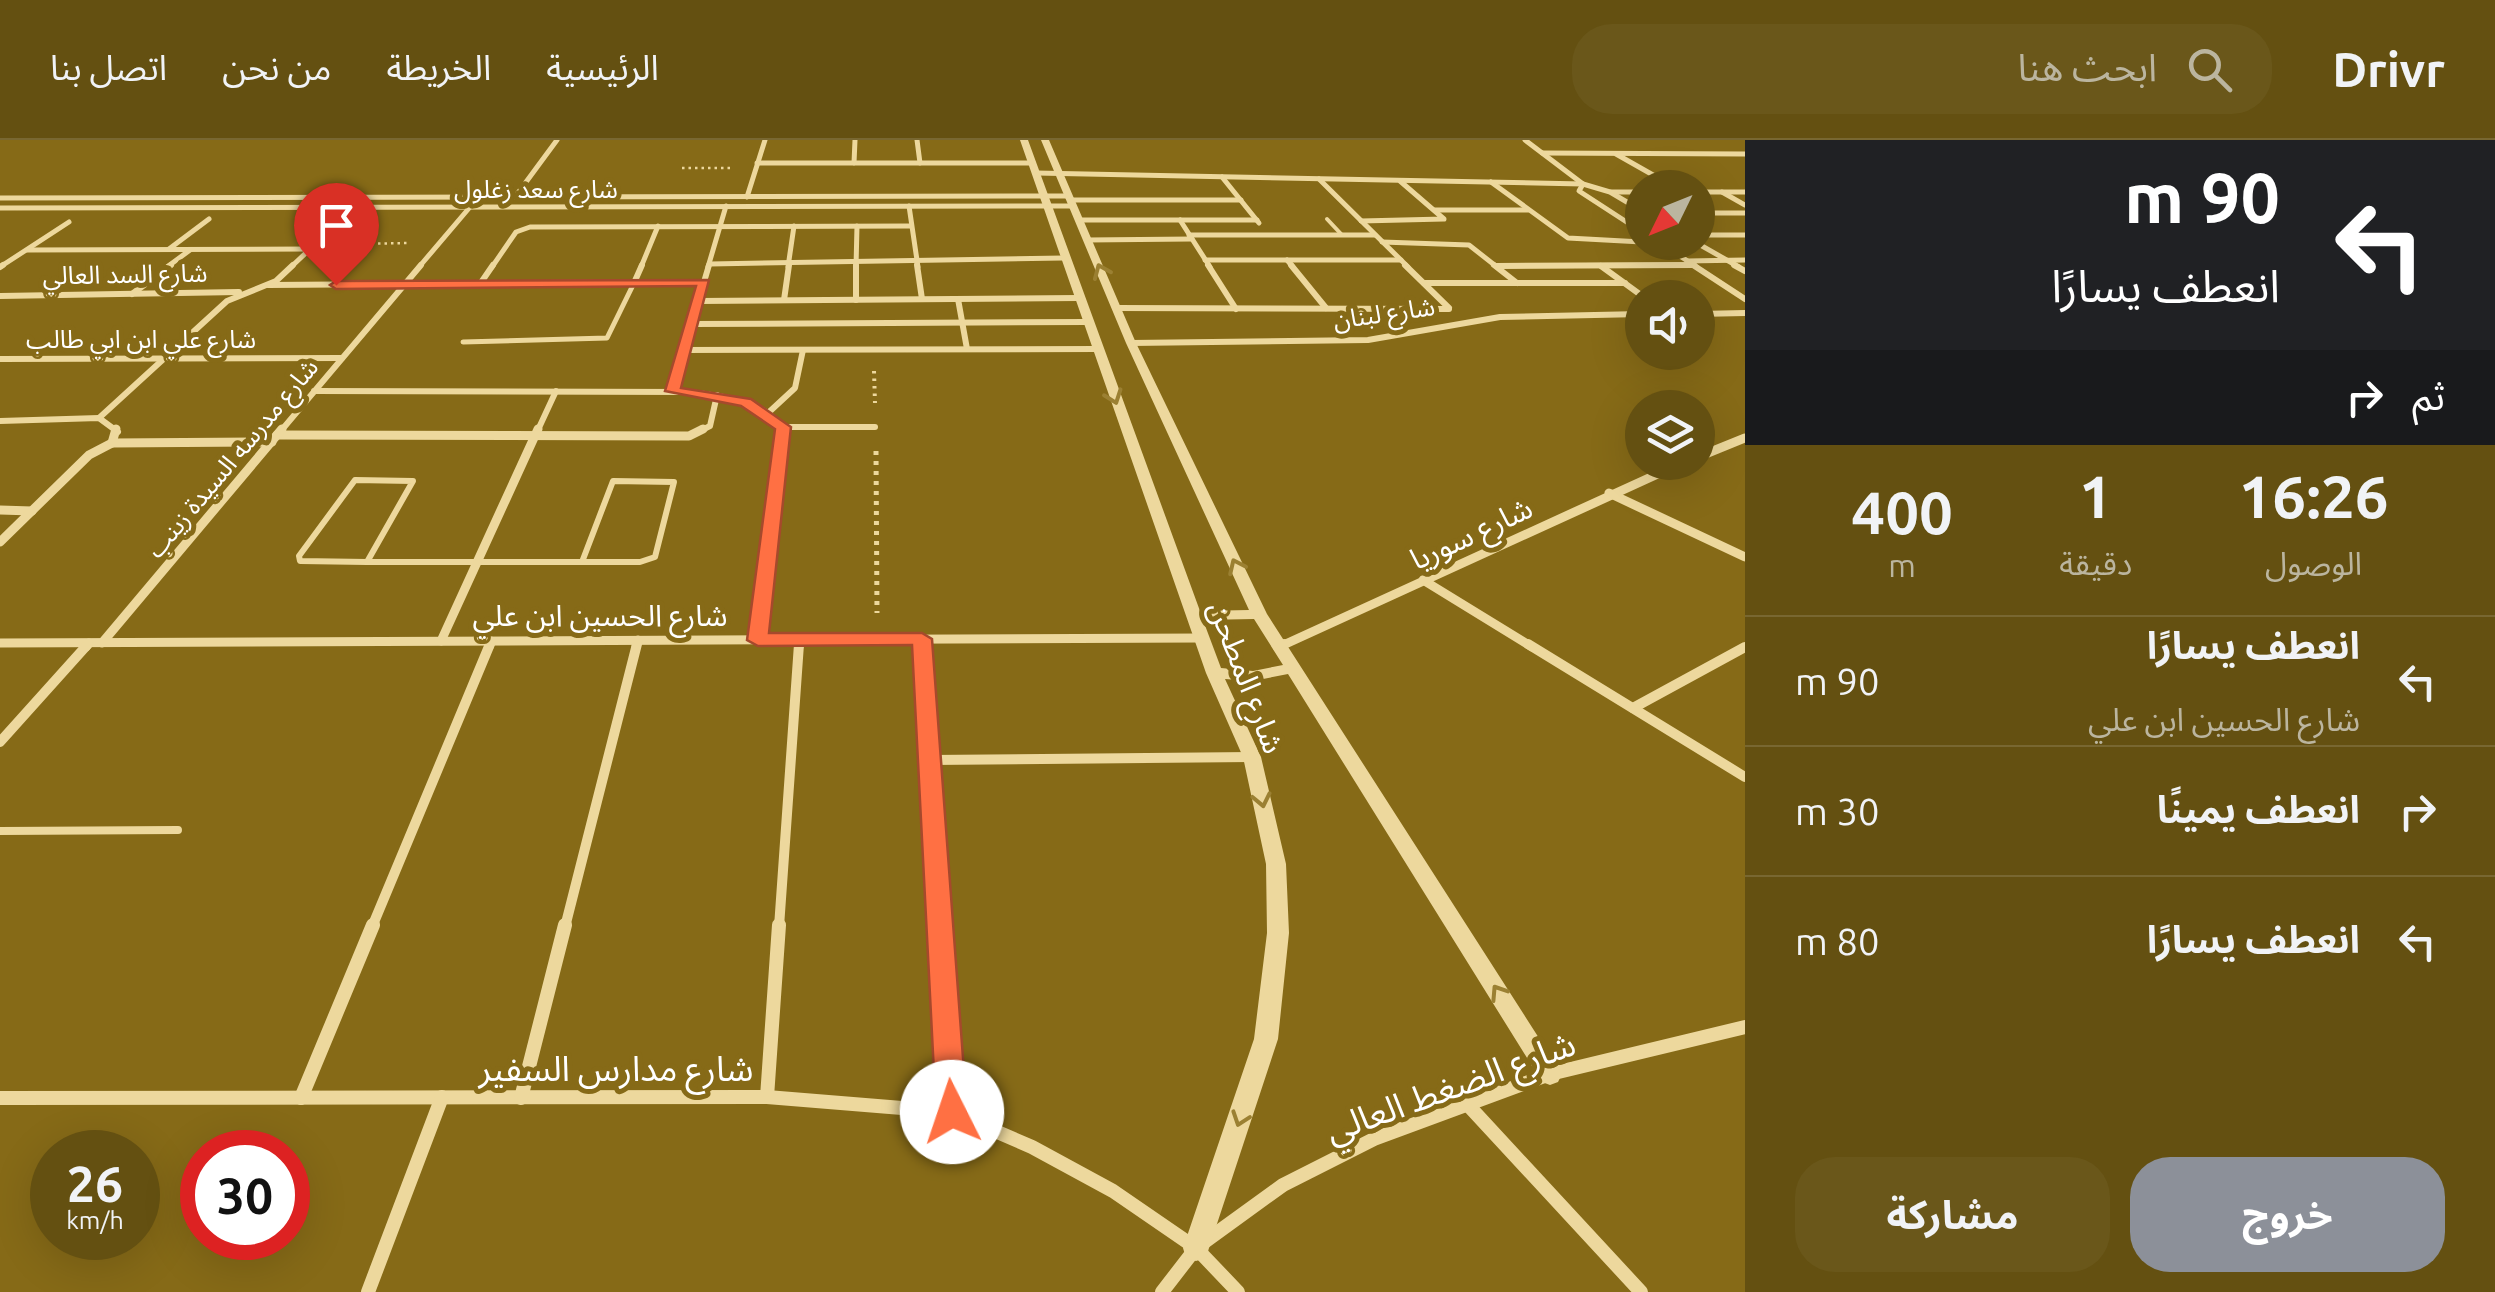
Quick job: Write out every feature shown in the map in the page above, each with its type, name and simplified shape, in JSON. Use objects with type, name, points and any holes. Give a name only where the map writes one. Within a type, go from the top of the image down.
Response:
[{"type":"street","points":[[514,198],[557,140]]},
{"type":"street","points":[[747,197],[764,140]]},
{"type":"street","points":[[854,164],[855,140]]},
{"type":"street","points":[[917,140],[920,164]]},
{"type":"street","name":"شارع المطحن","points":[[1024,140],[1201,638],[1252,756],[1276,864],[1278,933],[1266,1039],[1196,1248]]},
{"type":"street","name":"شارع المطحن","points":[[1045,140],[1131,343],[1259,614],[1550,1074]]},
{"type":"street","points":[[1525,140],[1583,184]]},
{"type":"street","points":[[1542,153],[1745,154]]},
{"type":"street","points":[[1615,153],[1645,170]]},
{"type":"street","points":[[757,164],[920,164],[1035,168],[1060,174],[1583,184],[1625,201]]},
{"type":"street","points":[[1222,177],[1268,234]]},
{"type":"street","points":[[1319,179],[1462,322]]},
{"type":"street","points":[[1361,221],[1444,219],[1400,180]]},
{"type":"street","points":[[1490,182],[1574,240],[1625,242]]},
{"type":"street","points":[[1583,184],[1579,192],[1625,221]]},
{"type":"street","points":[[1610,192],[1625,192]]},
{"type":"street","points":[[1715,192],[1745,192]]},
{"type":"street","points":[[1721,192],[1745,205]]},
{"type":"street","name":"شارع سعد زغلول","points":[[0,198],[747,197],[1043,201],[1073,206]]},
{"type":"street","points":[[1073,206],[1241,200]]},
{"type":"street","name":"شارع سعد زغلول","points":[[0,208],[908,206],[1043,201]]},
{"type":"street","points":[[672,391],[726,206]]},
{"type":"street","points":[[908,206],[922,299]]},
{"type":"street","points":[[1073,206],[1180,220],[1257,220]]},
{"type":"street","name":"شارع مدرسه السيدة زينب","points":[[102,643],[470,207]]},
{"type":"street","points":[[1435,210],[1529,210]]},
{"type":"street","points":[[1715,213],[1745,213]]},
{"type":"street","points":[[99,418],[227,301],[268,285],[344,217]]},
{"type":"street","points":[[168,249],[209,220]]},
{"type":"street","points":[[1180,220],[1236,308]]},
{"type":"street","points":[[0,268],[69,222]]},
{"type":"street","points":[[634,283],[658,226]]},
{"type":"street","points":[[784,300],[794,226]]},
{"type":"street","points":[[856,300],[857,226]]},
{"type":"street","points":[[480,284],[522,229],[911,226]]},
{"type":"street","points":[[1087,240],[1375,234]]},
{"type":"street","points":[[1715,235],[1745,235]]},
{"type":"street","points":[[1382,242],[1461,243],[1475,247],[1517,283]]},
{"type":"street","points":[[27,250],[313,246]]},
{"type":"street","points":[[132,294],[191,249]]},
{"type":"street","points":[[1715,253],[1745,271]]},
{"type":"street","points":[[710,264],[1064,258]]},
{"type":"street","points":[[1205,260],[1400,260]]},
{"type":"street","points":[[1287,260],[1326,308]]},
{"type":"street","points":[[1687,260],[1745,298]]},
{"type":"street","points":[[1715,260],[1745,260]]},
{"type":"street","points":[[1496,266],[1694,266]]},
{"type":"street","points":[[1602,266],[1625,283]]},
{"type":"street","points":[[268,285],[704,282]]},
{"type":"street","points":[[1424,283],[1625,283]]},
{"type":"street","name":"شارع السد العالي","points":[[0,296],[250,292]]},
{"type":"street","points":[[698,301],[1078,298]]},
{"type":"street","points":[[958,299],[966,350]]},
{"type":"street","points":[[1116,308],[1449,309]]},
{"type":"street","points":[[1715,314],[1745,313]]},
{"type":"street","name":"شارع لبنان","points":[[1131,343],[1368,340],[1462,322],[1540,314],[1625,314]]},
{"type":"street","points":[[692,324],[1087,322]]},
{"type":"street","points":[[684,350],[1097,350]]},
{"type":"street","points":[[768,413],[783,406],[798,388],[803,350]]},
{"type":"street","name":"شارع علي ابن ابي طالب","points":[[0,359],[342,358]]},
{"type":"street","points":[[314,391],[672,391],[717,395],[768,413],[783,427],[875,427]]},
{"type":"street","points":[[441,641],[556,391]]},
{"type":"street","points":[[0,542],[89,455],[112,443],[275,438],[689,436],[710,426],[717,395]]},
{"type":"street","points":[[0,420],[99,418],[113,424],[118,432],[112,443]]},
{"type":"street","points":[[758,640],[783,427]]},
{"type":"street","points":[[1715,450],[1745,438]]},
{"type":"street","name":"شارع سوريا","points":[[1278,647],[1640,480]]},
{"type":"street","points":[[1609,493],[1745,558]]},
{"type":"street","points":[[0,510],[32,511]]},
{"type":"street","points":[[1423,580],[1745,776]]},
{"type":"street","points":[[1194,616],[1259,614]]},
{"type":"street","name":"شارع الحسين ابن علي","points":[[0,643],[1201,638]]},
{"type":"street","points":[[922,639],[952,1112]]},
{"type":"street","points":[[521,1098],[638,640]]},
{"type":"street","points":[[767,1097],[799,640]]},
{"type":"street","points":[[301,1098],[490,641]]},
{"type":"street","points":[[0,742],[89,643]]},
{"type":"street","points":[[1632,708],[1745,648]]},
{"type":"street","points":[[1214,673],[1253,676],[1290,668]]},
{"type":"street","points":[[930,760],[1252,756]]},
{"type":"street","name":"شارع الضغط العالي","points":[[1162,1292],[1196,1248],[1284,1185],[1374,1138],[1550,1074],[1745,1027]]},
{"type":"street","name":"شارع مدارس السفير","points":[[0,1098],[767,1097],[952,1112],[1032,1147],[1113,1192],[1196,1248],[1238,1292]]},
{"type":"street","points":[[368,1292],[442,1098]]},
{"type":"street","points":[[1468,1105],[1641,1292]]},
{"type":"lane","points":[[1327,218],[1342,234]]},
{"type":"lane","points":[[463,342],[598,341],[611,334],[634,283]]},
{"type":"lane","points":[[366,562],[413,481],[351,481],[298,559],[366,562],[582,562],[640,562],[655,557],[674,482],[613,481],[582,562]]},
{"type":"lane","points":[[0,832],[178,830]]},
{"type":"path","points":[[313,246],[439,243]]},
{"type":"path","points":[[874,350],[877,639]]},
{"type":"route","points":[[336,285],[704,282],[672,391],[745,402],[768,413],[783,427],[758,640],[922,639],[952,1112]]}]
